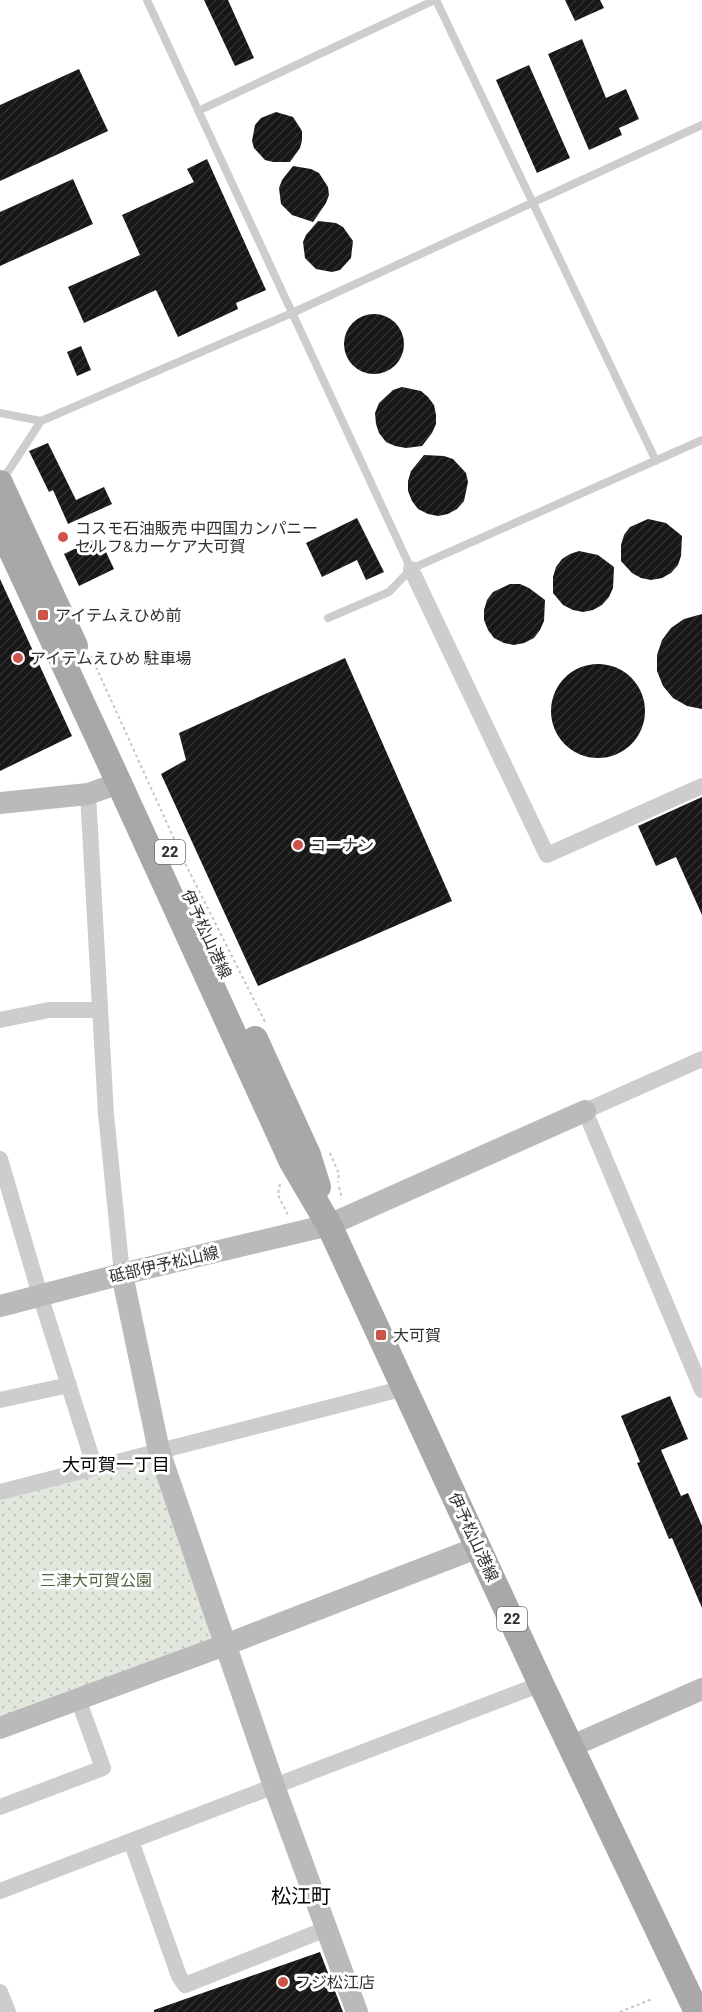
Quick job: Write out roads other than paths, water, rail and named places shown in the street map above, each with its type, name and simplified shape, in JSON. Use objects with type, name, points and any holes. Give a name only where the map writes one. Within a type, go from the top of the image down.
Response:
[{"type":"main road","name":"伊予松山港線","points":[[0,481],[308,1155],[329,1225]]},
{"type":"main road","name":"伊予松山港線","points":[[0,526],[120,783],[291,1162],[329,1225],[541,1684],[697,2012]]},
{"type":"street","points":[[411,569],[547,855],[702,786]]},
{"type":"street","points":[[0,803],[88,794],[120,783]]},
{"type":"street","points":[[88,794],[106,1114],[123,1274],[159,1452],[274,1786],[357,2012]]},
{"type":"street","points":[[0,1020],[49,1010],[100,1012]]},
{"type":"street","points":[[701,1063],[585,1111],[698,1370],[702,1390]]},
{"type":"street","name":"砥部伊予松山線","points":[[0,1306],[329,1225],[585,1111]]},
{"type":"street","points":[[0,1159],[95,1468]]},
{"type":"street","points":[[0,1400],[69,1385]]},
{"type":"street","points":[[0,1492],[405,1388]]},
{"type":"street","points":[[0,1728],[225,1645],[478,1547]]},
{"type":"street","points":[[0,1891],[541,1684]]},
{"type":"street","points":[[572,1746],[702,1689]]},
{"type":"street","points":[[0,1808],[103,1768],[78,1699]]},
{"type":"street","points":[[131,1841],[178,1976],[185,1985],[326,1929]]},
{"type":"street","points":[[0,1992],[8,2012]]},
{"type":"lane","points":[[147,0],[411,569]]},
{"type":"lane","points":[[198,111],[435,0],[656,461]]},
{"type":"lane","points":[[0,481],[41,421],[292,314],[702,125]]},
{"type":"lane","points":[[0,413],[41,421]]},
{"type":"lane","points":[[328,618],[388,592],[411,569],[702,440]]},
{"type":"place","name":"コスモ石油販売 中四国カンパニー セルフ&カーケア大可賀","points":[[63,537]]},
{"type":"place","name":"アイテムえひめ前","points":[[43,615]]},
{"type":"place","name":"アイテムえひめ 駐車場","points":[[18,658]]},
{"type":"place","name":"コーナン","points":[[298,845]]},
{"type":"place","name":"大可賀","points":[[381,1335]]},
{"type":"place","name":"フジ松江店","points":[[283,1982]]},
{"type":"district","name":"大可賀一丁目","points":[[116,1465]]},
{"type":"district","name":"松江町","points":[[301,1896]]},
{"type":"park label","name":"三津大可賀公園","points":[[96,1580]]}]
